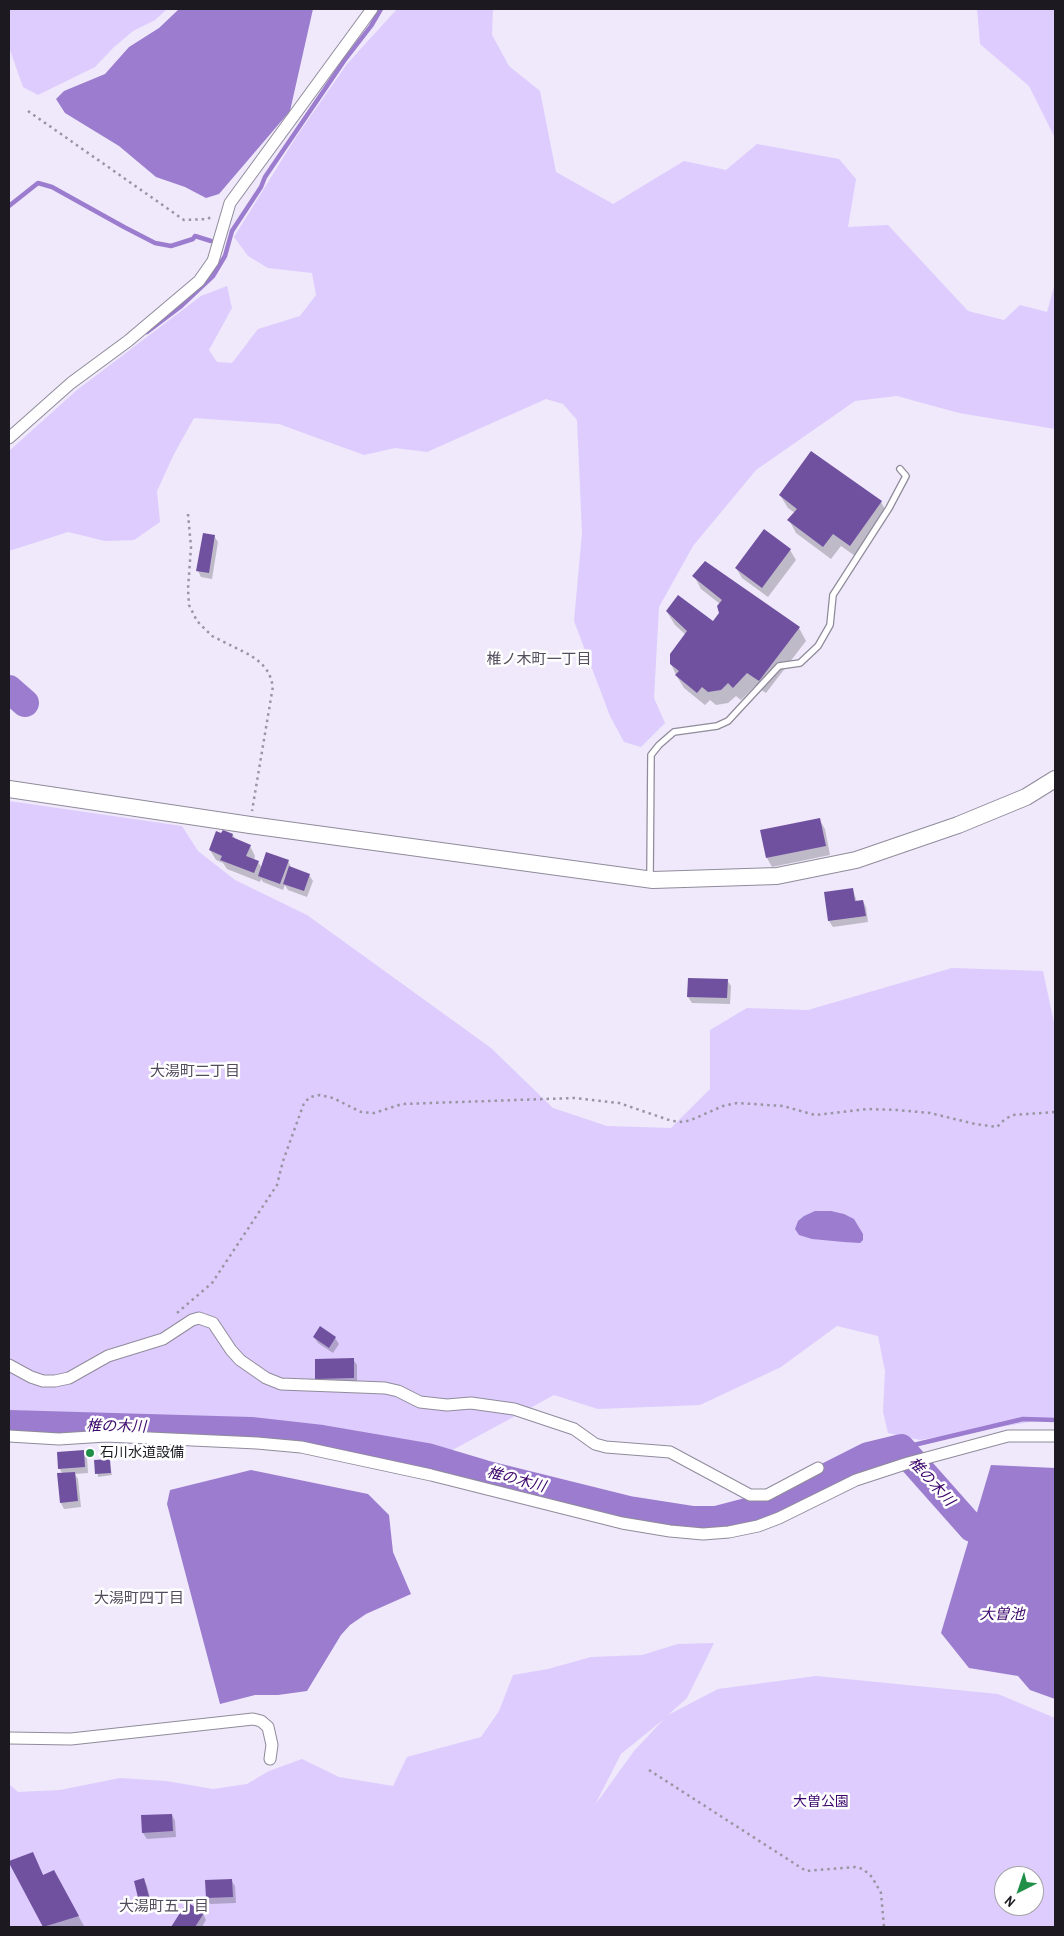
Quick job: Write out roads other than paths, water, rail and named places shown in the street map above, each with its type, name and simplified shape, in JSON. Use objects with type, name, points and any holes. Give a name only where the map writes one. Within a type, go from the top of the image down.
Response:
[{"type":"street","points":[[9,438],[71,382],[128,341],[199,281],[213,261],[230,203],[372,9]]},
{"type":"street","points":[[9,789],[250,825],[650,880],[777,876],[856,860],[958,825],[1026,796],[1055,779]]},
{"type":"street","points":[[9,1364],[31,1377],[55,1382],[70,1378],[108,1356],[163,1339],[192,1320],[199,1318],[213,1323],[240,1360],[266,1378],[281,1384],[385,1388],[398,1391],[420,1402],[447,1405],[471,1403],[514,1409],[574,1429],[595,1444],[606,1447],[670,1452],[750,1495],[767,1495],[818,1468]]},
{"type":"street","points":[[9,1436],[60,1439],[106,1436],[257,1442],[301,1447],[431,1475],[622,1523],[703,1534],[729,1532],[758,1526],[779,1518],[856,1480],[908,1463],[1008,1436],[1055,1436]]},
{"type":"street","points":[[9,1738],[71,1739],[253,1719],[261,1721],[268,1727],[272,1745],[270,1759]]},
{"type":"lane","points":[[650,880],[651,755],[674,732],[718,726],[728,721],[779,666],[800,663],[818,646],[830,625],[833,595],[890,508],[906,476],[900,469]]},
{"type":"water","points":[[179,9],[313,9],[290,111],[219,194],[206,198],[185,187],[156,177],[119,146],[65,113],[56,99],[64,91],[105,74],[129,47],[159,28]]},
{"type":"water","points":[[815,1211],[831,1211],[854,1219],[863,1234],[863,1240],[860,1243],[844,1242],[812,1239],[799,1235],[795,1229],[798,1221]]},
{"type":"water","name":"大曽池","points":[[991,1465],[1055,1468],[1055,1699],[1030,1690],[1018,1676],[969,1668],[941,1633]]},
{"type":"water","points":[[251,1470],[368,1494],[389,1515],[393,1552],[411,1594],[366,1614],[350,1625],[341,1635],[307,1691],[278,1695],[255,1695],[220,1704],[167,1504],[170,1490]]},
{"type":"waterway","points":[[147,332],[180,307],[213,276],[225,256],[232,231],[261,187],[265,177],[381,9]]},
{"type":"waterway","points":[[9,206],[38,183],[52,187],[155,243],[171,246],[193,239],[195,236],[211,241]]},
{"type":"waterway","points":[[9,689],[25,703]]},
{"type":"waterway","points":[[901,1448],[1023,1419],[1055,1420]]},
{"type":"waterway","name":"椎の木川","points":[[9,1424],[251,1431],[322,1439],[427,1457],[484,1474],[629,1510],[693,1520],[716,1520],[758,1509],[789,1496],[868,1456],[901,1448],[972,1528]]},
{"type":"place","name":"石川水道設備","points":[[90,1453]]},
{"type":"district","name":"椎ノ木町一丁目","points":[[539,660]]},
{"type":"district","name":"大湯町二丁目","points":[[195,1072]]},
{"type":"district","name":"大湯町四丁目","points":[[139,1599]]},
{"type":"district","name":"大湯町五丁目","points":[[164,1907]]},
{"type":"park label","name":"大曽公園","points":[[821,1802]]}]
